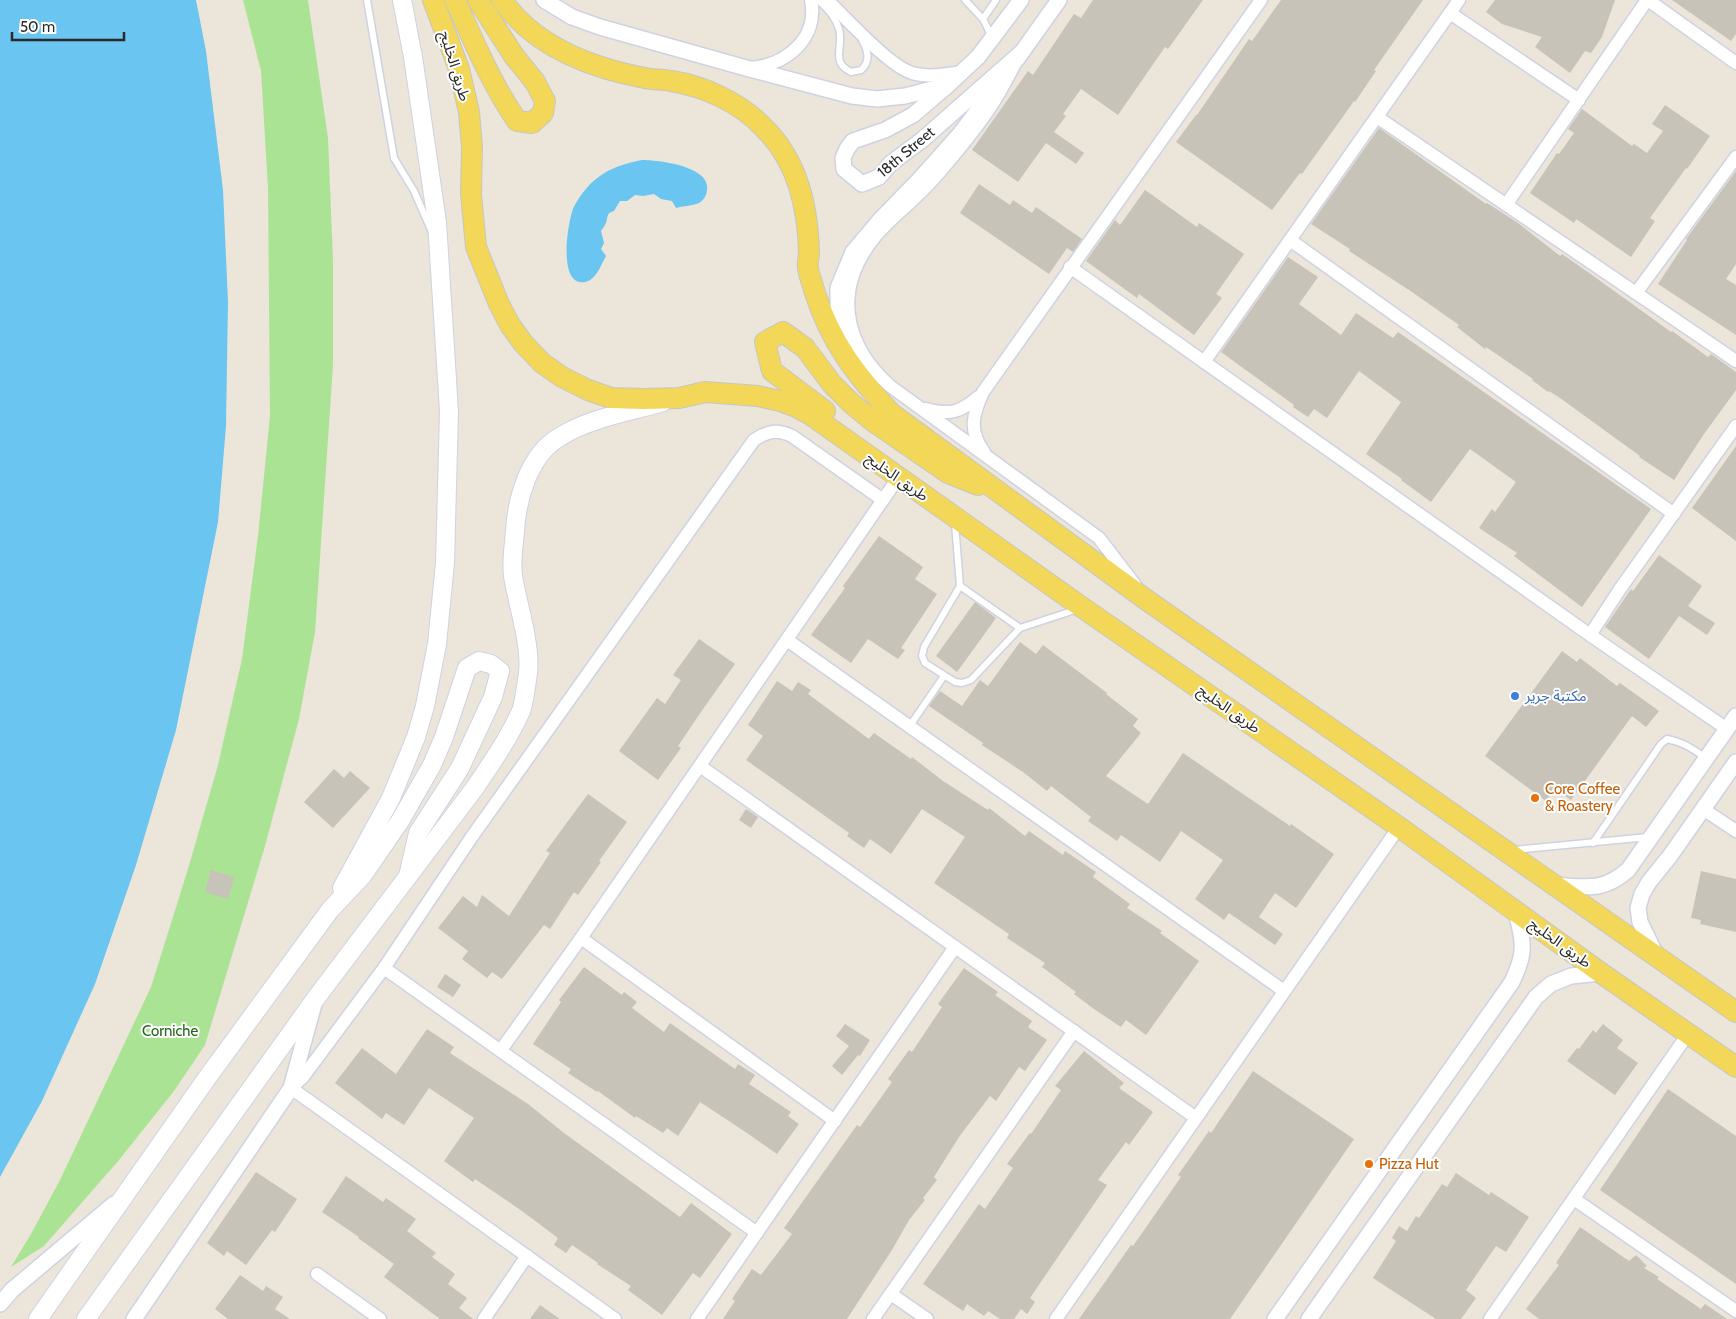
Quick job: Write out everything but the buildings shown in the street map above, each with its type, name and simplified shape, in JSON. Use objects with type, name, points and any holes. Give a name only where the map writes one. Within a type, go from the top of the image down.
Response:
[{"type":"main road","points":[[330,910],[405,769],[425,706],[437,644],[446,563],[449,411],[437,222],[402,0]]},
{"type":"main road","name":"طريق الخليج","points":[[433,0],[459,69],[469,112],[472,147],[471,194],[476,247],[510,325],[523,343],[542,363],[562,377],[588,390],[611,398],[679,398],[705,392],[758,396],[796,407],[1399,827],[1601,973],[1736,1067]]},
{"type":"main road","points":[[455,0],[487,71],[508,107],[517,121],[532,123],[544,113],[546,101],[478,0]]},
{"type":"main road","points":[[502,0],[510,11],[536,35],[570,55],[606,69],[646,79],[692,85],[719,96],[744,110],[764,127],[777,143],[797,177],[804,202],[809,253],[808,268],[826,325],[863,382],[892,414],[1148,601],[1736,1012]]},
{"type":"main road","points":[[898,478],[857,435],[772,371],[765,342],[783,332],[805,348],[832,384],[874,422],[948,473],[1005,496]]},
{"type":"main road","points":[[86,1319],[316,998],[495,758],[522,709],[528,672],[525,636],[513,573],[516,511],[529,472],[557,438],[598,421],[679,398]]},
{"type":"main road","points":[[38,1319],[206,1078],[330,910],[363,875],[400,821],[432,765],[444,737],[466,668],[479,661],[491,664],[500,671],[493,697],[460,768],[418,833],[408,876]]},
{"type":"street","points":[[544,0],[572,17],[600,27],[852,96],[877,99],[905,96],[948,86]]},
{"type":"street","points":[[746,68],[761,67],[781,60],[800,45],[811,22],[811,0]]},
{"type":"street","points":[[827,0],[897,66],[912,73],[926,76],[962,72]]},
{"type":"street","name":"18th Street","points":[[1021,0],[978,56],[948,86],[913,115],[885,130],[853,141],[843,158],[844,169],[862,184],[879,177],[891,164],[922,140],[1022,52]]},
{"type":"street","points":[[863,382],[850,353],[838,314],[838,288],[853,252],[979,111],[1059,0]]},
{"type":"street","points":[[995,463],[976,442],[974,431],[975,409],[983,392],[1261,0]]},
{"type":"street","points":[[1204,362],[1459,0]]},
{"type":"street","points":[[1506,205],[1647,0],[1736,63]]},
{"type":"street","points":[[1450,13],[1578,100]]},
{"type":"street","points":[[1022,52],[995,100],[949,161],[925,188],[875,236],[856,265],[848,296],[850,326],[865,359],[890,386],[1099,538],[1148,601]]},
{"type":"street","points":[[1377,117],[1736,361]]},
{"type":"street","points":[[1636,293],[1736,157]]},
{"type":"street","points":[[1290,240],[1674,514]]},
{"type":"street","points":[[1070,267],[1590,635],[1727,729]]},
{"type":"street","points":[[919,407],[941,412],[957,411],[966,407],[983,392]]},
{"type":"street","points":[[1590,635],[1736,426]]},
{"type":"street","points":[[134,1319],[292,1088],[303,1077],[384,968],[471,838],[754,440],[772,431],[792,436],[883,500]]},
{"type":"street","points":[[501,1050],[581,938],[898,478]]},
{"type":"street","points":[[786,640],[1284,991]]},
{"type":"street","points":[[1555,885],[1591,887],[1606,885],[1616,880],[1628,870],[1736,716]]},
{"type":"street","points":[[1657,957],[1640,922],[1638,908],[1642,894],[1736,762]]},
{"type":"street","points":[[700,766],[1196,1118]]},
{"type":"street","points":[[1670,809],[1674,831],[1683,838]]},
{"type":"street","points":[[1703,809],[1736,831]]},
{"type":"street","points":[[1056,1319],[1399,827]]},
{"type":"street","points":[[1275,1319],[1512,982],[1521,964],[1523,941],[1516,912]]},
{"type":"street","points":[[581,938],[835,1121]]},
{"type":"street","points":[[697,1319],[956,947]]},
{"type":"street","points":[[384,968],[757,1233]]},
{"type":"street","points":[[1309,1319],[1536,997],[1551,984],[1571,976],[1601,973]]},
{"type":"street","points":[[292,1088],[316,998]]},
{"type":"street","points":[[874,1319],[1074,1031]]},
{"type":"street","points":[[1490,1319],[1688,1034]]},
{"type":"street","points":[[292,1088],[615,1319]]},
{"type":"street","points":[[0,1304],[12,1290],[124,1195]]},
{"type":"street","points":[[1574,1199],[1736,1311]]},
{"type":"street","points":[[484,1319],[527,1256]]},
{"type":"street","points":[[317,1274],[380,1319]]},
{"type":"street","points":[[891,1294],[928,1319]]},
{"type":"lane","points":[[367,0],[394,158],[414,191],[438,248]]},
{"type":"lane","points":[[818,0],[827,8],[839,27],[841,35],[839,62],[851,72],[861,70],[868,56],[864,42],[854,25]]},
{"type":"lane","points":[[965,0],[983,19],[993,38]]},
{"type":"lane","points":[[983,19],[996,0]]},
{"type":"lane","points":[[955,517],[960,586],[924,646],[922,656],[925,663],[955,682],[962,683],[971,680],[1020,628],[1083,608]]},
{"type":"lane","points":[[960,586],[1020,628]]},
{"type":"lane","points":[[909,727],[944,676]]},
{"type":"lane","points":[[1593,842],[1661,744],[1667,739],[1685,744],[1706,759]]},
{"type":"lane","points":[[1507,851],[1652,836]]},
{"type":"green space","name":"Corniche","points":[[243,0],[308,0],[328,138],[333,260],[333,365],[315,632],[299,719],[265,846],[205,1045],[174,1091],[119,1160],[44,1246],[11,1267],[60,1180],[151,987],[218,765],[242,659],[258,536],[270,416],[268,188],[261,71]]},
{"type":"water","points":[[0,0],[196,0],[206,51],[223,190],[228,302],[226,426],[218,522],[176,730],[136,865],[95,984],[42,1101],[0,1177]]},
{"type":"water","points":[[642,160],[671,163],[701,175],[706,182],[706,196],[699,203],[676,208],[672,201],[661,199],[654,194],[635,195],[627,201],[620,201],[614,211],[608,214],[601,231],[604,243],[601,249],[606,256],[600,268],[589,281],[576,281],[571,275],[567,252],[569,227],[575,205],[586,189],[601,175],[618,167]]},
{"type":"place","name":"مكتبة جرير","points":[[1515,696]]},
{"type":"place","name":"Core Coffee & Roastery","points":[[1535,798]]},
{"type":"place","name":"Pizza Hut","points":[[1369,1164]]}]
